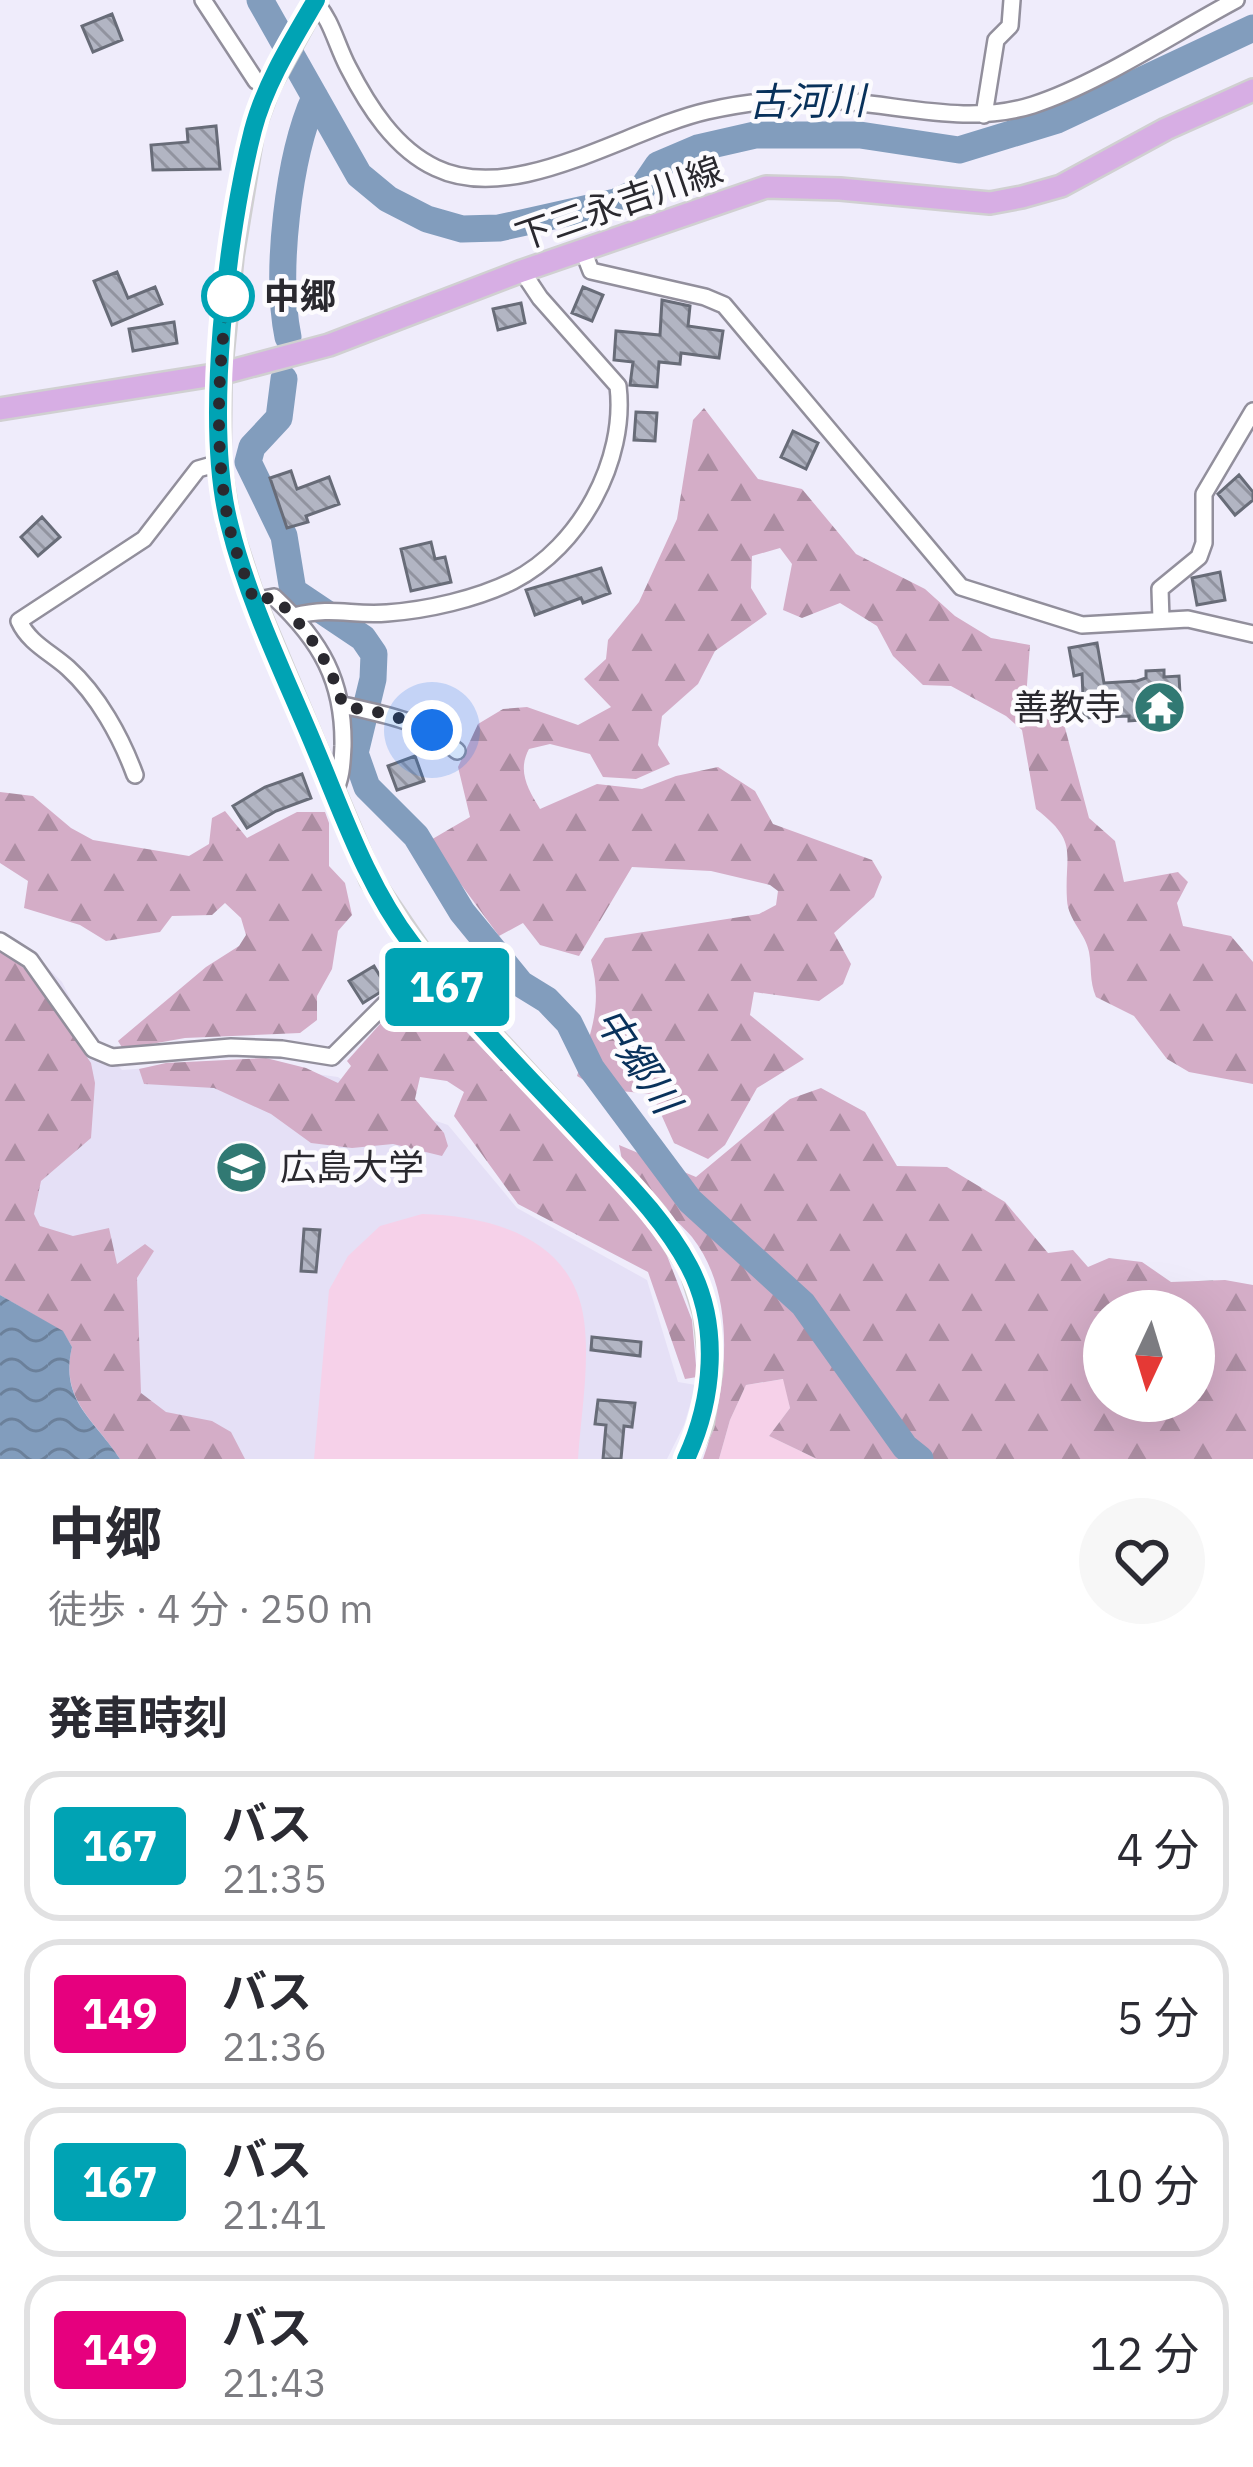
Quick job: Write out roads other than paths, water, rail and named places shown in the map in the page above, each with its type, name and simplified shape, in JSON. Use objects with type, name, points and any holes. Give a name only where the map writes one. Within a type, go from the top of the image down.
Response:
[{"type":"main road","points":[[314,4],[269,86],[253,130],[242,193],[220,374],[219,463],[229,525],[254,601],[371,880],[435,974],[656,1215],[691,1269],[705,1314],[711,1369],[702,1424],[686,1459]]},
{"type":"main road","name":"下三永吉川線","points":[[0,409],[220,374],[329,345],[522,271],[766,187],[990,203],[1022,197],[1061,186],[1253,89]]},
{"type":"street","points":[[203,0],[256,81],[269,86]]},
{"type":"street","points":[[984,115],[996,40],[1010,26],[1012,0]]},
{"type":"street","points":[[314,4],[326,15],[347,65],[387,128],[414,156],[440,170],[483,179],[530,172],[705,111],[781,100],[847,101],[984,115],[1035,104],[1236,0]]},
{"type":"street","points":[[584,253],[591,271],[724,305],[962,587],[1082,625],[1188,620],[1253,634]]},
{"type":"street","points":[[301,614],[327,608],[382,614],[487,592],[538,564],[563,541],[598,491],[615,449],[618,386],[522,271]]},
{"type":"street","points":[[1161,620],[1160,590],[1199,557],[1204,543],[1204,494],[1253,412]]},
{"type":"street","points":[[135,775],[123,741],[99,707],[71,670],[26,635],[19,621],[144,538],[198,469],[219,463]]},
{"type":"street","points":[[254,601],[274,597],[301,614],[357,709],[411,721],[432,730],[457,751]]},
{"type":"street","points":[[334,793],[357,709]]},
{"type":"street","points":[[0,941],[30,960],[93,1049],[112,1057],[231,1047],[282,1048],[332,1058],[386,1004],[435,974]]},
{"type":"water","points":[[0,1295],[63,1331],[72,1347],[69,1366],[75,1396],[120,1459],[0,1459]]},
{"type":"waterway","name":"古河川","points":[[260,0],[359,175],[388,199],[427,219],[462,229],[499,228],[616,202],[641,190],[658,165],[698,148],[755,135],[860,135],[959,150],[1057,120],[1253,28]]},
{"type":"waterway","name":"中郷川","points":[[288,337],[283,281],[286,216],[298,151],[315,97]]},
{"type":"waterway","name":"中郷川","points":[[284,379],[279,418],[252,447],[248,462],[284,536],[293,591],[363,638],[374,654],[373,679],[355,753],[367,787],[416,836],[462,912],[521,984],[547,1000],[569,1023],[591,1068],[690,1201],[803,1304],[905,1447],[920,1459]]},
{"type":"place","name":"中郷","points":[[228,296]]},
{"type":"place","name":"善教寺","points":[[1160,707]]},
{"type":"place","name":"広島大学","points":[[241,1167]]}]
